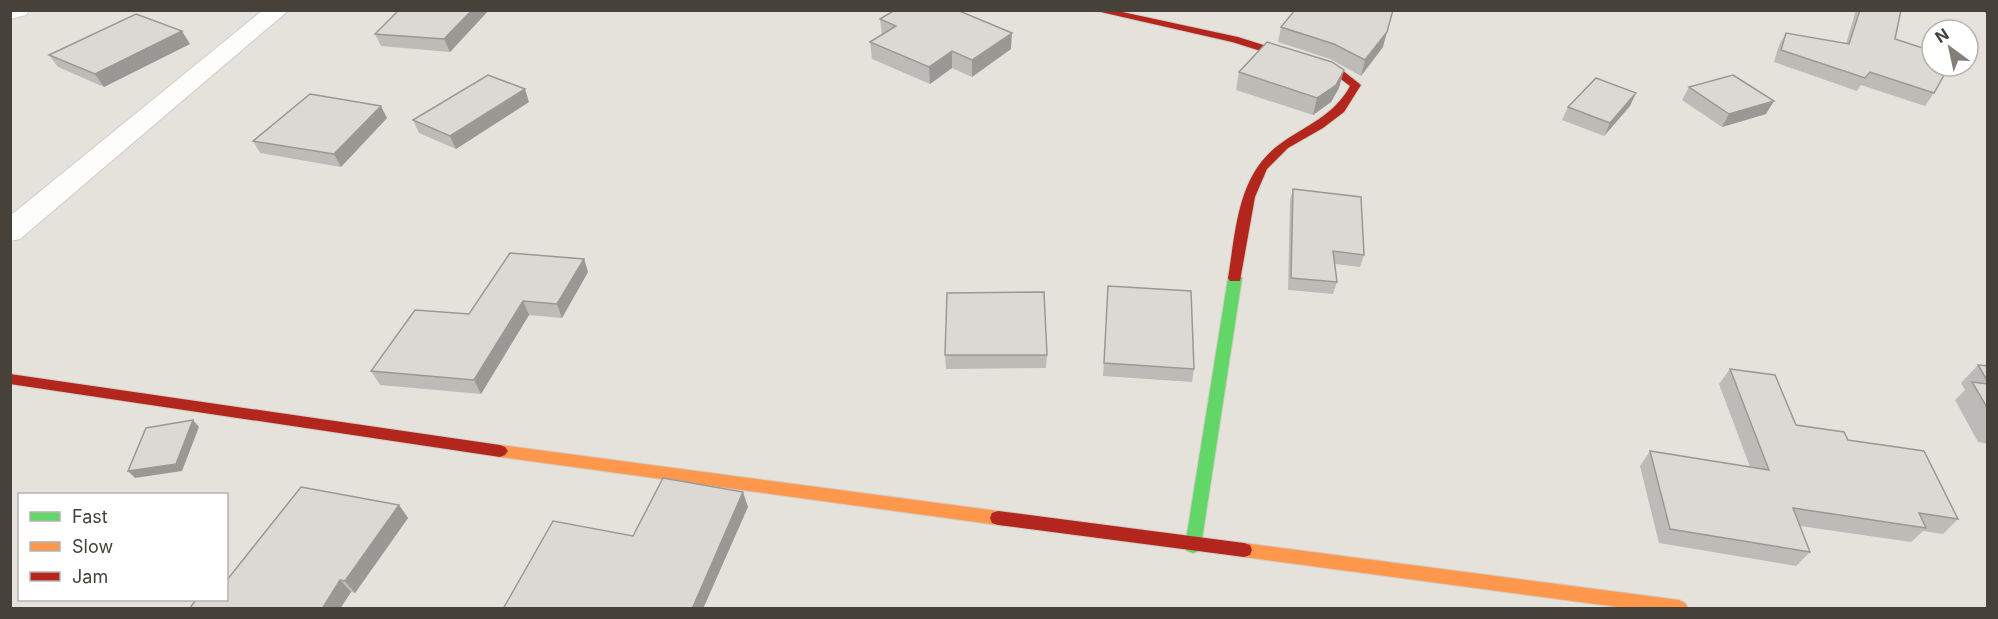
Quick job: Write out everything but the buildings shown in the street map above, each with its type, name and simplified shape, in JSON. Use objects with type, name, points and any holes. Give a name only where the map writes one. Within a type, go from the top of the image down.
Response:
[{"type":"street","points":[[10,12],[18,10]]},
{"type":"street","points":[[10,232],[278,10]]},
{"type":"street","points":[[1097,10],[1234,39],[1338,72],[1356,85],[1352,100],[1328,122],[1271,157],[1248,198],[1193,546]]},
{"type":"street","points":[[10,379],[511,453],[1193,546],[1679,609]]},
{"type":"shaded area","points":[[11,11],[1987,11],[1987,608],[11,608]]},
{"type":"traffic: fast","points":[[1193,546],[1235,278]]},
{"type":"traffic: slow","points":[[500,451],[998,518]]},
{"type":"traffic: slow","points":[[1244,550],[1679,608]]},
{"type":"traffic: jam","points":[[1097,10],[1234,39],[1338,72],[1356,85],[1349,99],[1330,118],[1284,146],[1262,167],[1245,213],[1235,278]]},
{"type":"traffic: jam","points":[[10,379],[500,451]]},
{"type":"traffic: jam","points":[[998,518],[1244,550]]}]
